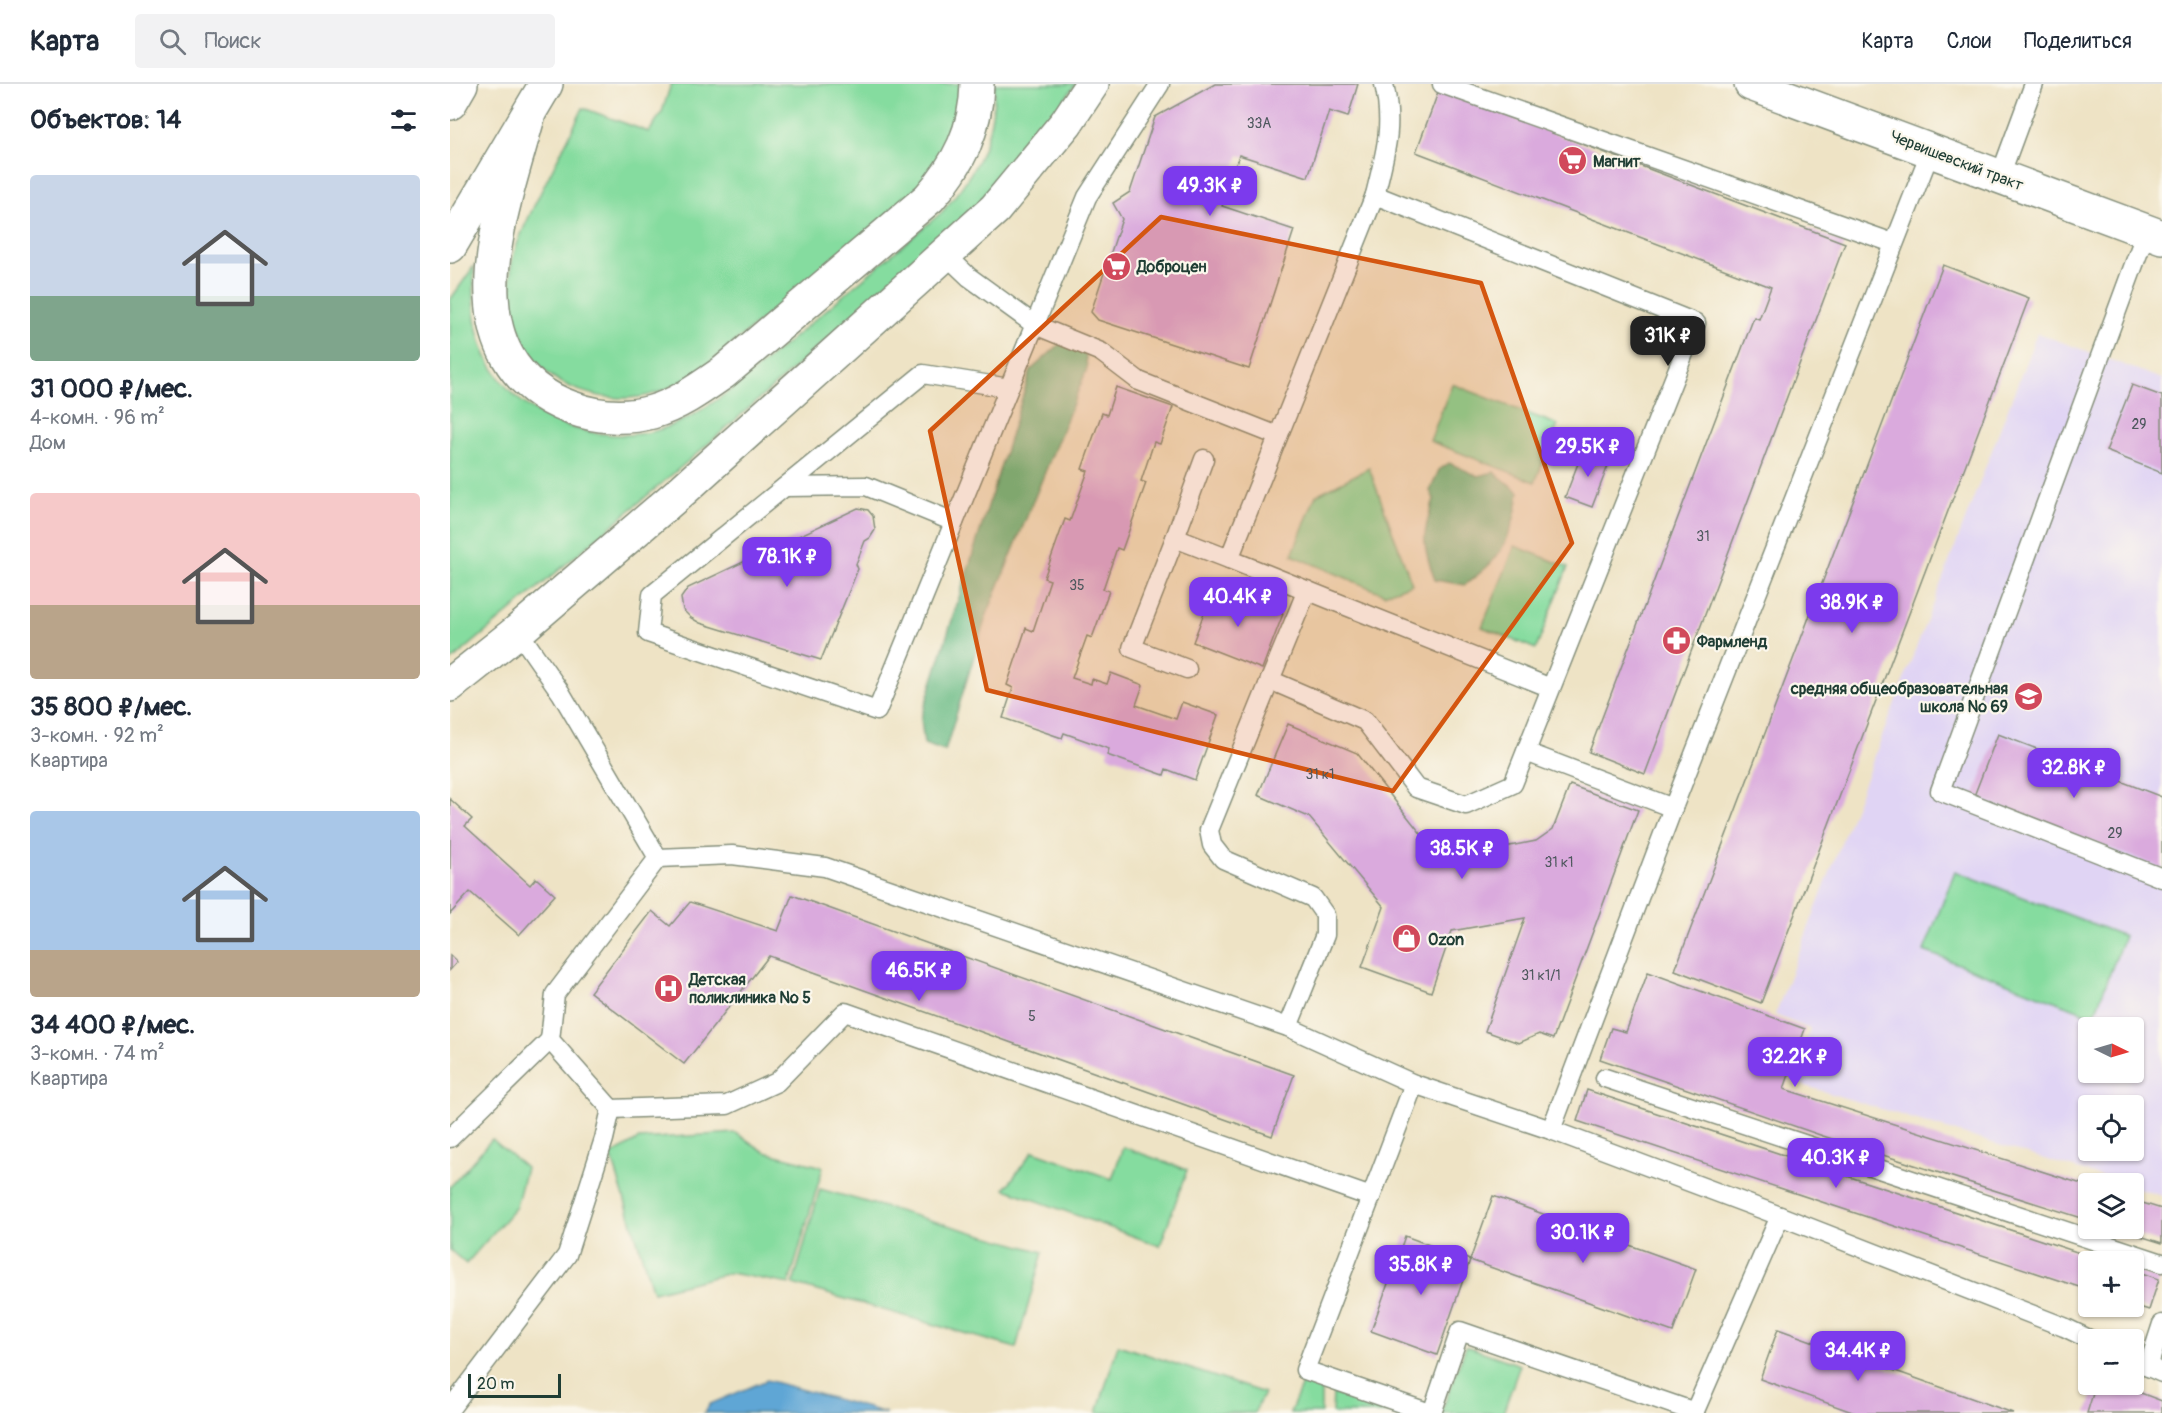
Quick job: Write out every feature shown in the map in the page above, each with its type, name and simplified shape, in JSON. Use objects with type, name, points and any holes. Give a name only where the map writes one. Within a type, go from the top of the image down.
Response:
[{"type":"main road","points":[[450,103],[461,84]]},
{"type":"main road","points":[[450,246],[546,84]]},
{"type":"main road","points":[[528,117],[498,231],[492,268],[492,297],[497,328],[508,357],[525,380],[549,397],[575,409],[600,415],[625,416],[651,412],[675,404],[724,372],[929,198],[950,173],[966,142],[976,105],[977,84]]},
{"type":"main road","points":[[450,685],[518,631],[684,489],[946,255],[995,209],[1015,186],[1066,123],[1092,84]]},
{"type":"main road","name":"Червишевский тракт","points":[[1751,84],[2154,235]]},
{"type":"lane","points":[[1009,388],[923,374],[652,595],[648,633],[877,711],[1088,197],[1160,84]]},
{"type":"lane","points":[[1229,559],[1375,195],[1390,120],[1384,84]]},
{"type":"lane","points":[[1442,84],[1893,243]]},
{"type":"lane","points":[[2000,176],[2034,84]]},
{"type":"lane","points":[[1551,1130],[1673,808],[1930,150]]},
{"type":"lane","points":[[1270,680],[1365,721],[1416,788],[1466,805],[1513,784],[1696,323],[1375,195]]},
{"type":"lane","points":[[2154,235],[1940,791],[2162,878]]},
{"type":"lane","points":[[946,255],[969,277],[1035,325],[1101,352],[1139,381],[1278,436]]},
{"type":"lane","points":[[1187,669],[1132,648],[1204,459]]},
{"type":"lane","points":[[785,487],[866,486],[954,522]]},
{"type":"lane","points":[[1175,538],[1551,688]]},
{"type":"lane","points":[[1288,1027],[1325,935],[1325,915],[1313,898],[1222,859],[1212,845],[1209,830],[1307,590]]},
{"type":"lane","points":[[518,631],[561,693],[658,858]]},
{"type":"lane","points":[[1526,752],[1673,808]]},
{"type":"lane","points":[[658,858],[732,855],[825,867],[1288,1027],[1414,1084],[1551,1130],[1780,1216],[2078,1334]]},
{"type":"lane","points":[[450,1138],[550,1040],[555,994],[658,858]]},
{"type":"lane","points":[[611,1109],[727,1106],[777,1082],[845,1012],[1371,1197]]},
{"type":"lane","points":[[550,1040],[611,1109]]},
{"type":"lane","points":[[1605,1078],[2162,1263]]},
{"type":"lane","points":[[1414,1084],[1305,1370],[1431,1413],[1460,1331],[1694,1412],[1780,1216]]},
{"type":"lane","points":[[450,1409],[567,1255],[604,1139],[611,1109]]},
{"type":"lane","points":[[2148,1367],[2162,1324]]},
{"type":"highlighted area","points":[[1161,217],[1481,283],[1572,543],[1393,791],[987,690],[930,431]]},
{"type":"shaded area","name":"средняя общеобразовательная школа № 69","points":[[2037,333],[2162,379],[2162,1196],[2144,1190],[2144,1173],[2090,1173],[1793,1082],[1810,1029],[1775,1015]]},
{"type":"green space","points":[[671,84],[963,84],[954,137],[919,188],[716,358],[689,377],[650,395],[625,398],[595,395],[567,385],[554,377],[542,368],[529,352],[514,311],[511,286],[512,261],[525,226],[583,108],[649,132],[662,112]]},
{"type":"green space","points":[[995,84],[1076,84],[1008,174],[966,215],[925,248],[833,334],[700,451],[450,662],[450,300],[474,266],[474,304],[481,342],[491,365],[504,384],[521,401],[562,424],[585,431],[632,434],[666,428],[697,413],[735,387],[942,212],[965,182],[981,153],[991,122]]},
{"type":"green space","points":[[1061,343],[1085,349],[1087,369],[986,617],[945,751],[924,744],[921,718],[1031,370]]},
{"type":"green space","points":[[1452,384],[1558,425],[1535,482],[1430,441]]},
{"type":"green space","points":[[1449,463],[1478,476],[1494,472],[1519,492],[1514,520],[1503,548],[1482,572],[1465,585],[1435,580],[1425,548],[1425,531],[1434,499],[1430,491],[1439,470]]},
{"type":"green space","points":[[1369,468],[1412,584],[1384,594],[1292,555],[1316,495]]},
{"type":"green space","points":[[1515,546],[1568,567],[1536,649],[1482,627]]},
{"type":"green space","points":[[1955,871],[2124,936],[2094,1016],[1924,951]]},
{"type":"green space","points":[[736,1133],[765,1152],[823,1167],[789,1284],[730,1273],[653,1292],[611,1155],[639,1139]]},
{"type":"green space","points":[[492,1139],[526,1168],[516,1207],[466,1264],[450,1250],[450,1187]]},
{"type":"green space","points":[[1123,1147],[1187,1170],[1160,1246],[1005,1189],[1033,1151],[1112,1179]]},
{"type":"green space","points":[[820,1189],[1043,1252],[1016,1348],[793,1284]]},
{"type":"green space","points":[[1118,1345],[1264,1393],[1254,1413],[1097,1413]]},
{"type":"green space","points":[[1466,1346],[1520,1365],[1503,1413],[1441,1413]]},
{"type":"green space","points":[[1303,1382],[1321,1388],[1321,1413],[1290,1413]]},
{"type":"green space","points":[[1333,1393],[1388,1413],[1332,1413]]},
{"type":"water","points":[[767,1380],[886,1413],[704,1413],[710,1404]]},
{"type":"building","points":[[1215,84],[1358,84],[1348,117],[1329,111],[1308,177],[1239,155],[1222,206],[1294,230],[1249,369],[1098,320],[1091,312],[1122,219],[1113,203],[1130,192],[1155,117]]},
{"type":"building","points":[[1439,90],[1845,243],[1645,774],[1589,752],[1754,317],[1759,319],[1771,287],[1416,152]]},
{"type":"building","points":[[1943,265],[2029,298],[1761,1003],[1675,970]]},
{"type":"building","points":[[2132,385],[2162,396],[2162,473],[2106,451]]},
{"type":"building","points":[[1116,387],[1173,407],[1160,444],[1154,442],[1141,481],[1146,483],[1122,550],[1117,548],[1103,589],[1109,591],[1092,638],[1087,636],[1072,678],[1091,684],[1092,679],[1107,684],[1111,673],[1143,685],[1136,705],[1176,719],[1182,702],[1218,715],[1195,780],[1166,769],[1164,775],[1107,755],[1109,749],[1064,733],[1062,738],[1003,718],[1013,688],[1007,685],[1026,628],[1033,631],[1050,580],[1044,578],[1065,519],[1070,521],[1088,471],[1082,469],[1102,413],[1107,415]]},
{"type":"building","points":[[1584,448],[1611,458],[1592,507],[1565,497]]},
{"type":"building","points":[[858,508],[868,510],[873,516],[875,530],[865,541],[856,564],[858,569],[821,660],[700,623],[683,610],[681,598],[688,588]]},
{"type":"building","points":[[1214,587],[1283,614],[1262,669],[1193,642]]},
{"type":"building","points":[[1288,724],[1357,753],[1434,850],[1453,857],[1536,841],[1553,829],[1570,785],[1638,810],[1553,1039],[1539,1034],[1519,1043],[1485,1031],[1525,918],[1452,931],[1431,992],[1362,967],[1384,907],[1309,817],[1258,795]]},
{"type":"building","points":[[1998,734],[2162,797],[2162,868],[1974,796]]},
{"type":"building","points":[[450,799],[472,819],[465,826],[530,885],[536,878],[555,895],[519,935],[470,892],[450,914]]},
{"type":"building","points":[[792,895],[1294,1075],[1272,1136],[769,956],[684,1064],[590,992],[652,911],[670,926],[690,902],[778,931]]},
{"type":"building","points":[[450,955],[457,962],[450,970]]},
{"type":"building","points":[[1648,972],[1805,1029],[1784,1089],[2078,1183],[2078,1217],[1823,1136],[1600,1059],[1611,1028],[1626,1032]]},
{"type":"building","points":[[1587,1090],[2078,1252],[2078,1287],[1577,1121]]},
{"type":"building","points":[[1493,1196],[1696,1269],[1673,1332],[1470,1260]]},
{"type":"building","points":[[2144,1203],[2162,1209],[2162,1243],[2144,1237]]},
{"type":"building","points":[[1405,1236],[1470,1260],[1437,1355],[1371,1331]]},
{"type":"building","points":[[2144,1274],[2159,1279],[2149,1310],[2144,1308]]},
{"type":"building","points":[[1778,1329],[2013,1413],[1855,1413],[1760,1379]]},
{"type":"building","points":[[2144,1394],[2162,1401],[2162,1413],[2087,1413],[2093,1395]]},
{"type":"place","name":"Магнит","points":[[1572,161]]},
{"type":"place","name":"Доброцен","points":[[1116,266]]},
{"type":"place","name":"Фармленд","points":[[1676,641]]},
{"type":"place","name":"средняя общеобразовательная школа № 69","points":[[2029,697]]},
{"type":"place","name":"Ozon","points":[[1407,939]]},
{"type":"place","name":"Детская поликлиника № 5","points":[[668,988]]}]
